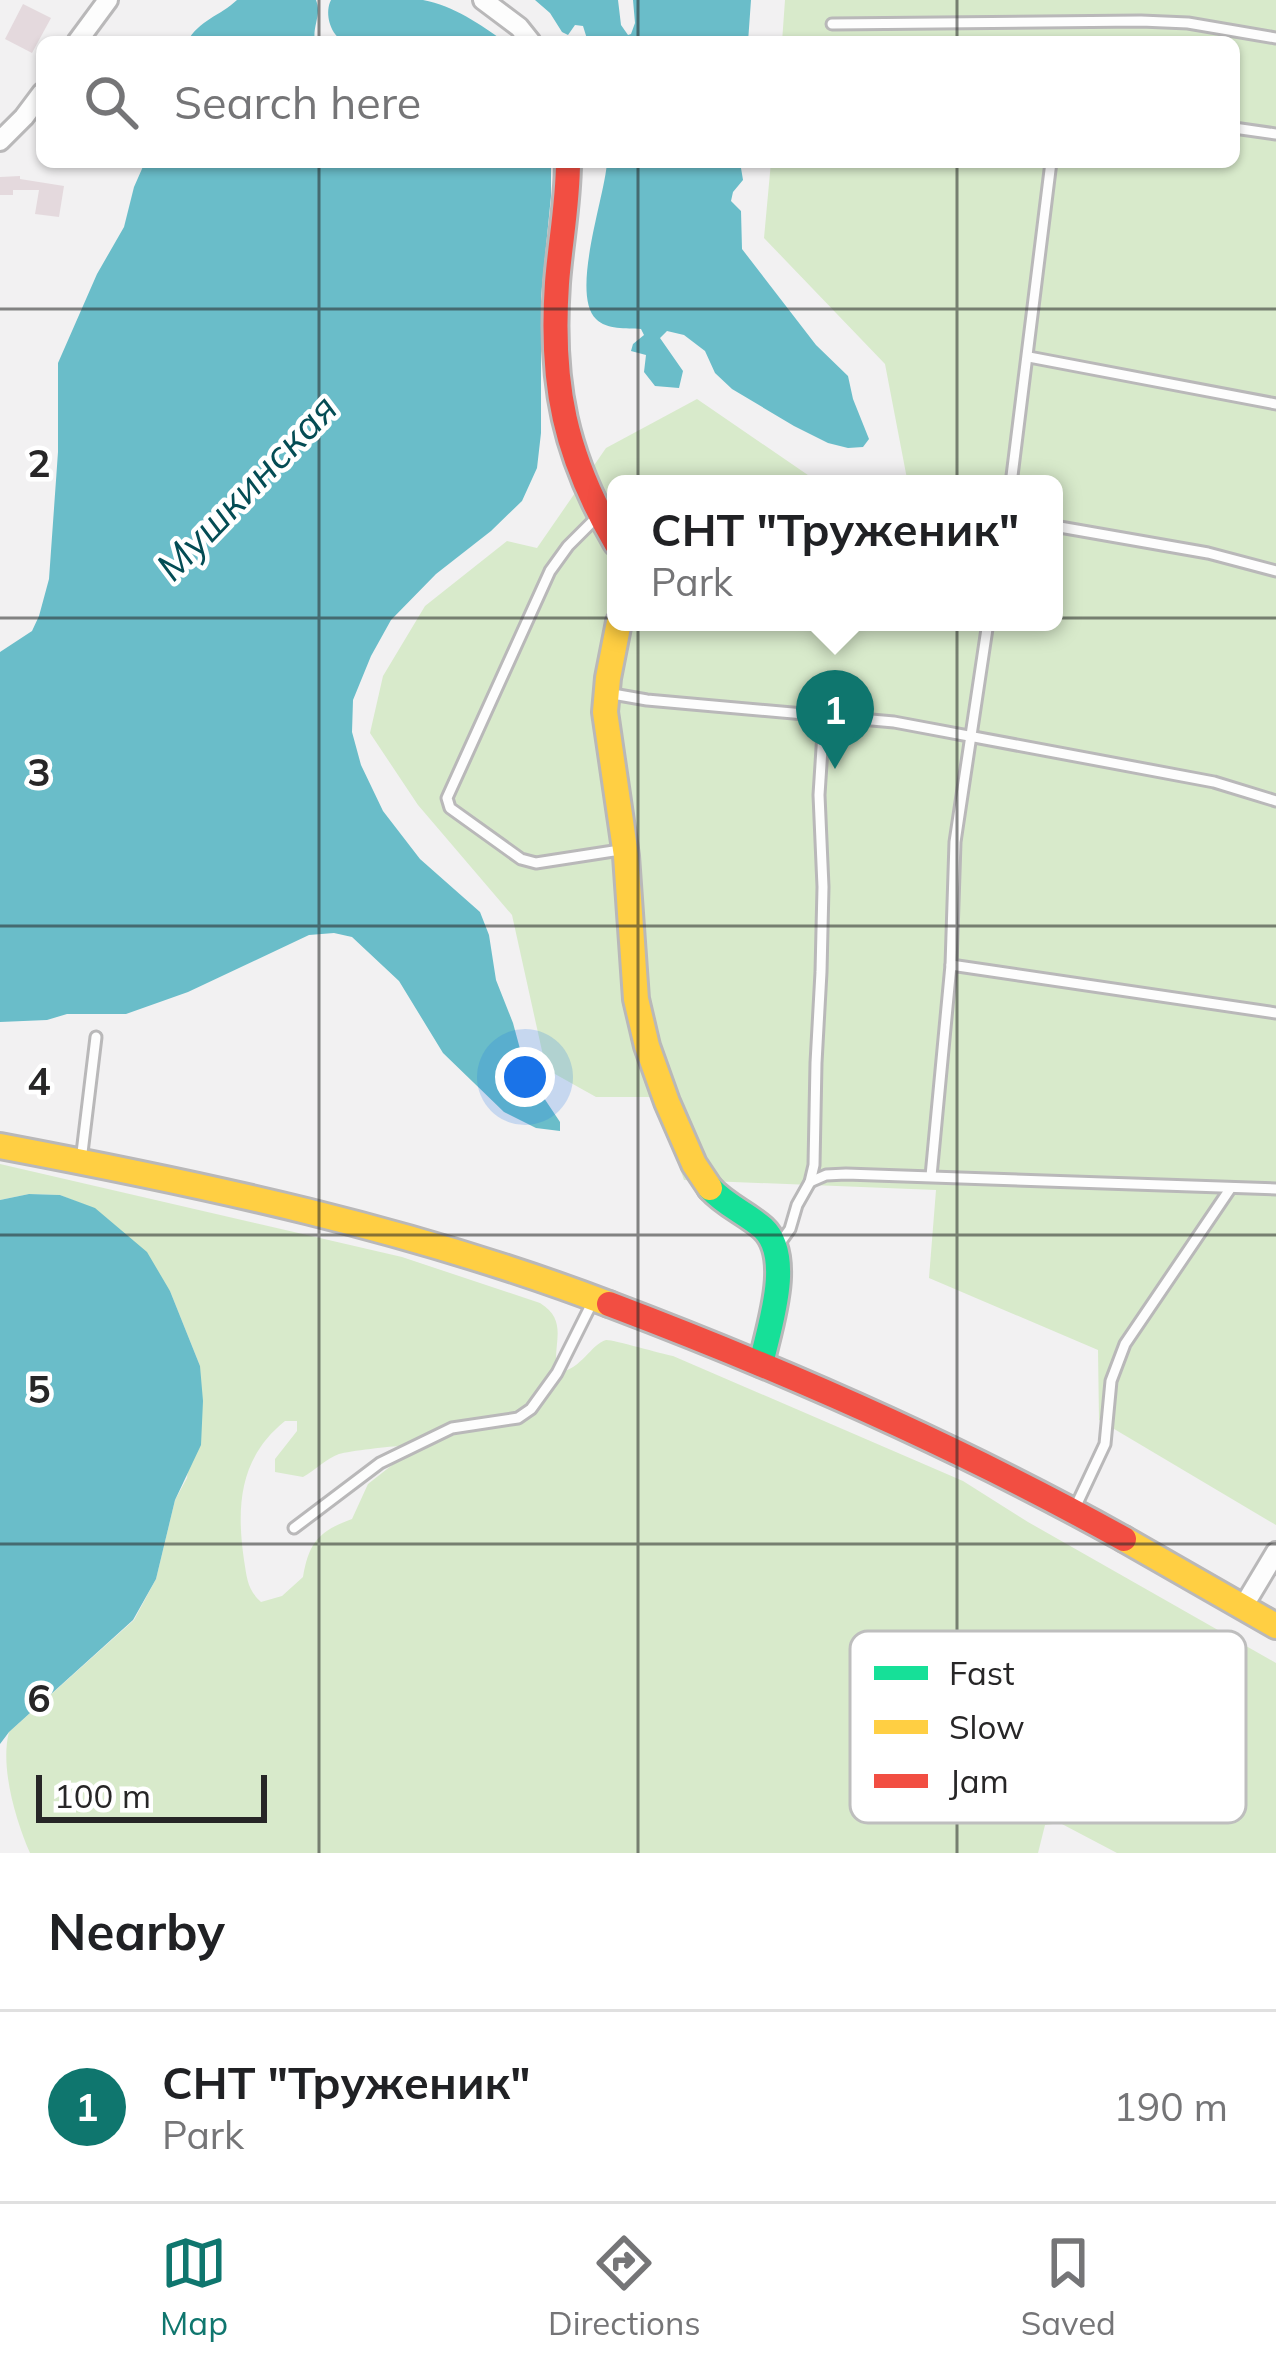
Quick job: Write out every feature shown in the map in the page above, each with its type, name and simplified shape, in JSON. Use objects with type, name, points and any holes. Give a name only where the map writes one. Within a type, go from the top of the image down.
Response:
[{"type":"street","points":[[81,36],[108,0]]},
{"type":"street","points":[[483,0],[526,36]]},
{"type":"street","points":[[0,141],[36,101]]},
{"type":"street","points":[[568,168],[556,350],[569,436],[588,494],[607,528]]},
{"type":"street","points":[[618,631],[606,693],[607,739],[626,850],[636,1004],[670,1109],[701,1176],[714,1193],[768,1232],[776,1246],[776,1289],[761,1364]]},
{"type":"street","points":[[0,1146],[205,1187],[395,1234],[594,1298],[859,1404],[1074,1510],[1276,1626]]},
{"type":"street","points":[[1243,1606],[1276,1552]]},
{"type":"lane","points":[[832,24],[1141,21],[1188,23],[1276,38]]},
{"type":"lane","points":[[1240,129],[1276,134]]},
{"type":"lane","points":[[1012,475],[1051,168]]},
{"type":"lane","points":[[1029,357],[1276,404]]},
{"type":"lane","points":[[599,514],[550,571],[447,798],[450,808],[521,859],[536,862],[626,850]]},
{"type":"lane","points":[[1063,528],[1208,553],[1276,571]]},
{"type":"lane","points":[[932,1176],[951,965],[955,842],[987,631]]},
{"type":"lane","points":[[606,693],[893,722],[1214,782],[1276,800]]},
{"type":"lane","points":[[776,1246],[790,1229],[814,1165],[824,717]]},
{"type":"lane","points":[[951,965],[1276,1013]]},
{"type":"lane","points":[[81,1161],[96,1037]]},
{"type":"lane","points":[[810,1182],[846,1174],[1276,1190]]},
{"type":"lane","points":[[1074,1510],[1105,1444],[1112,1382],[1125,1344],[1230,1189]]},
{"type":"lane","points":[[294,1528],[380,1462],[452,1429],[518,1418],[531,1409],[557,1373],[594,1298]]},
{"type":"green space","points":[[785,0],[1276,0],[1276,1525],[1099,1420],[1098,1350],[929,1278],[936,1190],[684,1180],[655,1097],[596,1097],[546,1069],[512,915],[418,805],[370,733],[383,676],[425,606],[507,541],[537,548],[606,448],[697,399],[808,475],[607,475],[607,631],[1063,631],[1063,475],[906,475],[885,364],[764,238],[770,168],[1240,168],[1240,36],[782,36]]},
{"type":"green space","points":[[0,1164],[402,1257],[540,1303],[555,1318],[558,1373],[574,1367],[606,1340],[673,1356],[963,1481],[1220,1631],[850,1631],[850,1823],[1060,1823],[1045,1825],[1038,1853],[30,1853],[10,1792],[9,1732],[134,1620],[156,1579],[175,1500],[187,1478],[200,1366],[170,1291],[118,1228],[95,1209],[60,1195],[0,1200]],"holes":[[[285,1421],[297,1421],[297,1431],[275,1459],[275,1472],[303,1477],[339,1454],[380,1448],[402,1446],[401,1458],[368,1484],[352,1519],[317,1539],[303,1577],[282,1596],[261,1602],[250,1588],[244,1560],[245,1483],[258,1450],[270,1435]]]},
{"type":"green space","points":[[1246,1646],[1276,1663],[1276,1853],[1117,1853],[1060,1823],[1246,1823]]},
{"type":"water","points":[[237,0],[316,0],[315,36],[191,36]]},
{"type":"water","points":[[331,0],[423,0],[456,11],[496,36],[338,36],[328,9]]},
{"type":"water","points":[[535,0],[618,0],[621,25],[628,35],[635,23],[633,0],[751,0],[748,36],[586,36],[583,26],[575,25],[568,35]]},
{"type":"water","name":"Мушкинская","points":[[142,168],[551,168],[541,297],[537,468],[522,501],[436,574],[391,620],[353,700],[352,732],[361,765],[383,811],[420,859],[480,912],[526,1071],[560,1122],[560,1131],[536,1128],[504,1112],[443,1053],[399,981],[352,937],[334,933],[309,935],[188,992],[126,1014],[67,1014],[0,1022],[0,652],[32,631],[39,616],[49,579],[58,452],[58,363],[97,274],[124,227]]},
{"type":"water","points":[[606,168],[741,168],[743,180],[731,201],[741,211],[742,249],[816,345],[848,376],[869,439],[863,447],[848,448],[794,426],[732,389],[715,373],[705,351],[684,335],[667,331],[660,338],[683,371],[679,388],[655,386],[644,372],[646,355],[631,351],[644,335],[641,329],[617,328],[596,319],[586,288]]},
{"type":"water","points":[[60,1195],[95,1208],[147,1252],[170,1291],[200,1366],[201,1445],[175,1500],[156,1579],[133,1620],[0,1744],[0,1200]]},
{"type":"building","points":[[23,4],[51,18],[41,36],[36,36],[32,53],[5,39]]},
{"type":"building","points":[[20,176],[64,186],[59,217],[35,214],[39,190],[0,195],[0,177]]},
{"type":"traffic: fast","points":[[710,1188],[763,1228],[777,1256],[777,1293],[761,1364]]},
{"type":"traffic: slow","points":[[617,631],[605,712],[626,856],[636,999],[667,1102],[710,1188]]},
{"type":"traffic: slow","points":[[0,1146],[384,1231],[609,1304]]},
{"type":"traffic: slow","points":[[1124,1539],[1276,1626]]},
{"type":"traffic: jam","points":[[568,168],[555,320],[559,387],[573,449],[607,526]]},
{"type":"traffic: jam","points":[[609,1304],[871,1412],[1124,1539]]},
{"type":"place","name":"СНТ \"Труженик\"","points":[[835,769]]}]
